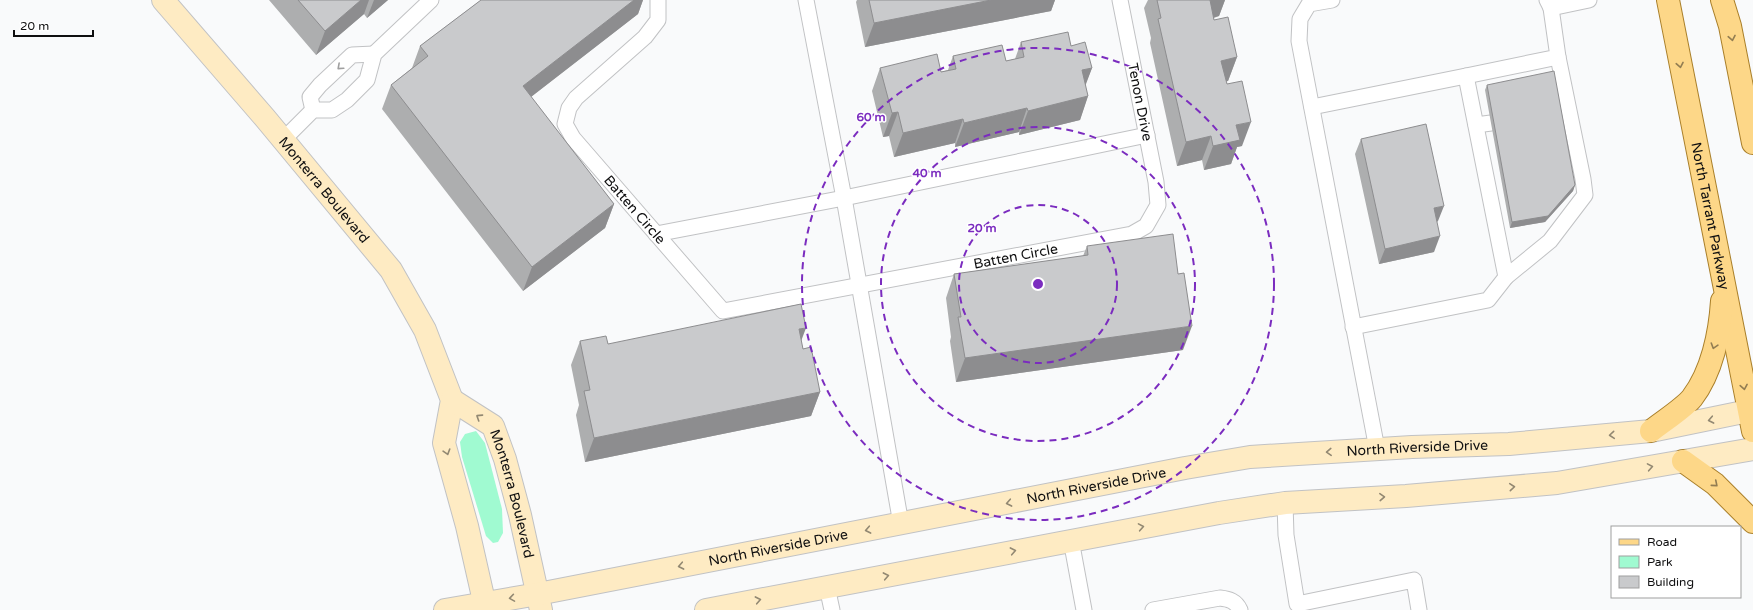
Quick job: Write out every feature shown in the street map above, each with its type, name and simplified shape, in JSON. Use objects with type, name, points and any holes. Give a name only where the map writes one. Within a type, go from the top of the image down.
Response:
[{"type":"main road","name":"Monterra Boulevard","points":[[163,0],[392,270],[425,330],[452,400],[493,426],[507,466],[520,515],[539,602]]},
{"type":"main road","name":"North Tarrant Parkway","points":[[1668,0],[1752,417]]},
{"type":"main road","points":[[1722,0],[1730,26],[1753,143]]},
{"type":"main road","points":[[1651,431],[1691,398],[1704,376],[1716,340],[1721,318],[1724,280]]},
{"type":"main road","points":[[452,400],[444,443],[468,526],[485,606]]},
{"type":"main road","name":"North Riverside Drive","points":[[445,610],[539,602],[901,524],[1250,457],[1510,444],[1651,431],[1752,417]]},
{"type":"main road","points":[[706,610],[1218,513],[1286,503],[1406,496],[1557,483],[1753,449]]},
{"type":"main road","points":[[1683,461],[1715,484],[1753,522]]},
{"type":"lane","points":[[283,140],[313,110],[332,110],[347,100],[367,80],[374,54],[431,0]]},
{"type":"lane","name":"Batten Circle","points":[[658,0],[658,20],[645,36],[576,98],[569,108],[565,124],[572,138],[724,311],[1132,234],[1146,226],[1158,205]]},
{"type":"lane","points":[[806,0],[844,198],[901,524]]},
{"type":"lane","name":"Tenon Drive","points":[[1120,0],[1156,182],[1158,205]]},
{"type":"lane","points":[[1332,0],[1310,4],[1300,19],[1299,41],[1377,450]]},
{"type":"lane","points":[[1354,327],[1488,300],[1506,277],[1550,241],[1585,195],[1578,181],[1563,108],[1558,57],[1549,4],[1589,0]]},
{"type":"lane","points":[[313,110],[310,97],[320,85],[352,55],[374,54]]},
{"type":"lane","points":[[1312,107],[1558,57]]},
{"type":"lane","points":[[1466,76],[1483,124],[1498,199],[1506,277]]},
{"type":"lane","points":[[656,234],[844,198],[1147,135]]},
{"type":"lane","points":[[1286,503],[1286,535],[1298,604],[1414,580],[1419,610]]},
{"type":"lane","points":[[1071,540],[1084,610]]},
{"type":"lane","points":[[827,587],[832,610]]},
{"type":"lane","points":[[1153,610],[1220,598],[1230,600],[1238,605],[1240,610]]},
{"type":"green space","points":[[476,431],[485,443],[502,509],[503,533],[498,542],[493,543],[486,536],[462,457],[460,442],[465,434]]},
{"type":"building","points":[[298,0],[361,0],[325,31]]},
{"type":"building","points":[[481,0],[634,0],[523,86],[614,204],[532,267],[391,85],[428,56],[420,46]]},
{"type":"building","points":[[869,0],[991,0],[874,23]]},
{"type":"building","points":[[1157,0],[1210,0],[1214,20],[1228,17],[1237,57],[1221,61],[1227,84],[1242,81],[1251,122],[1236,125],[1240,140],[1213,146],[1211,136],[1186,142],[1158,19],[1161,18]]},
{"type":"building","points":[[1068,32],[1071,46],[1085,42],[1092,68],[1082,70],[1088,96],[1028,111],[1027,108],[964,123],[963,119],[903,133],[898,112],[892,113],[880,68],[937,54],[941,72],[956,69],[953,56],[1002,45],[1006,61],[1024,57],[1021,42]]},
{"type":"building","points":[[1554,71],[1575,185],[1548,216],[1512,222],[1487,85]]},
{"type":"building","points":[[1426,124],[1444,206],[1434,208],[1440,236],[1385,249],[1361,139]]},
{"type":"building","points":[[1173,234],[1178,274],[1184,273],[1192,326],[965,358],[958,317],[961,317],[954,274],[1088,255],[1087,246]]},
{"type":"building","points":[[801,304],[806,328],[799,329],[803,349],[811,347],[820,392],[594,438],[584,391],[590,390],[580,341],[606,336],[608,344]]}]
